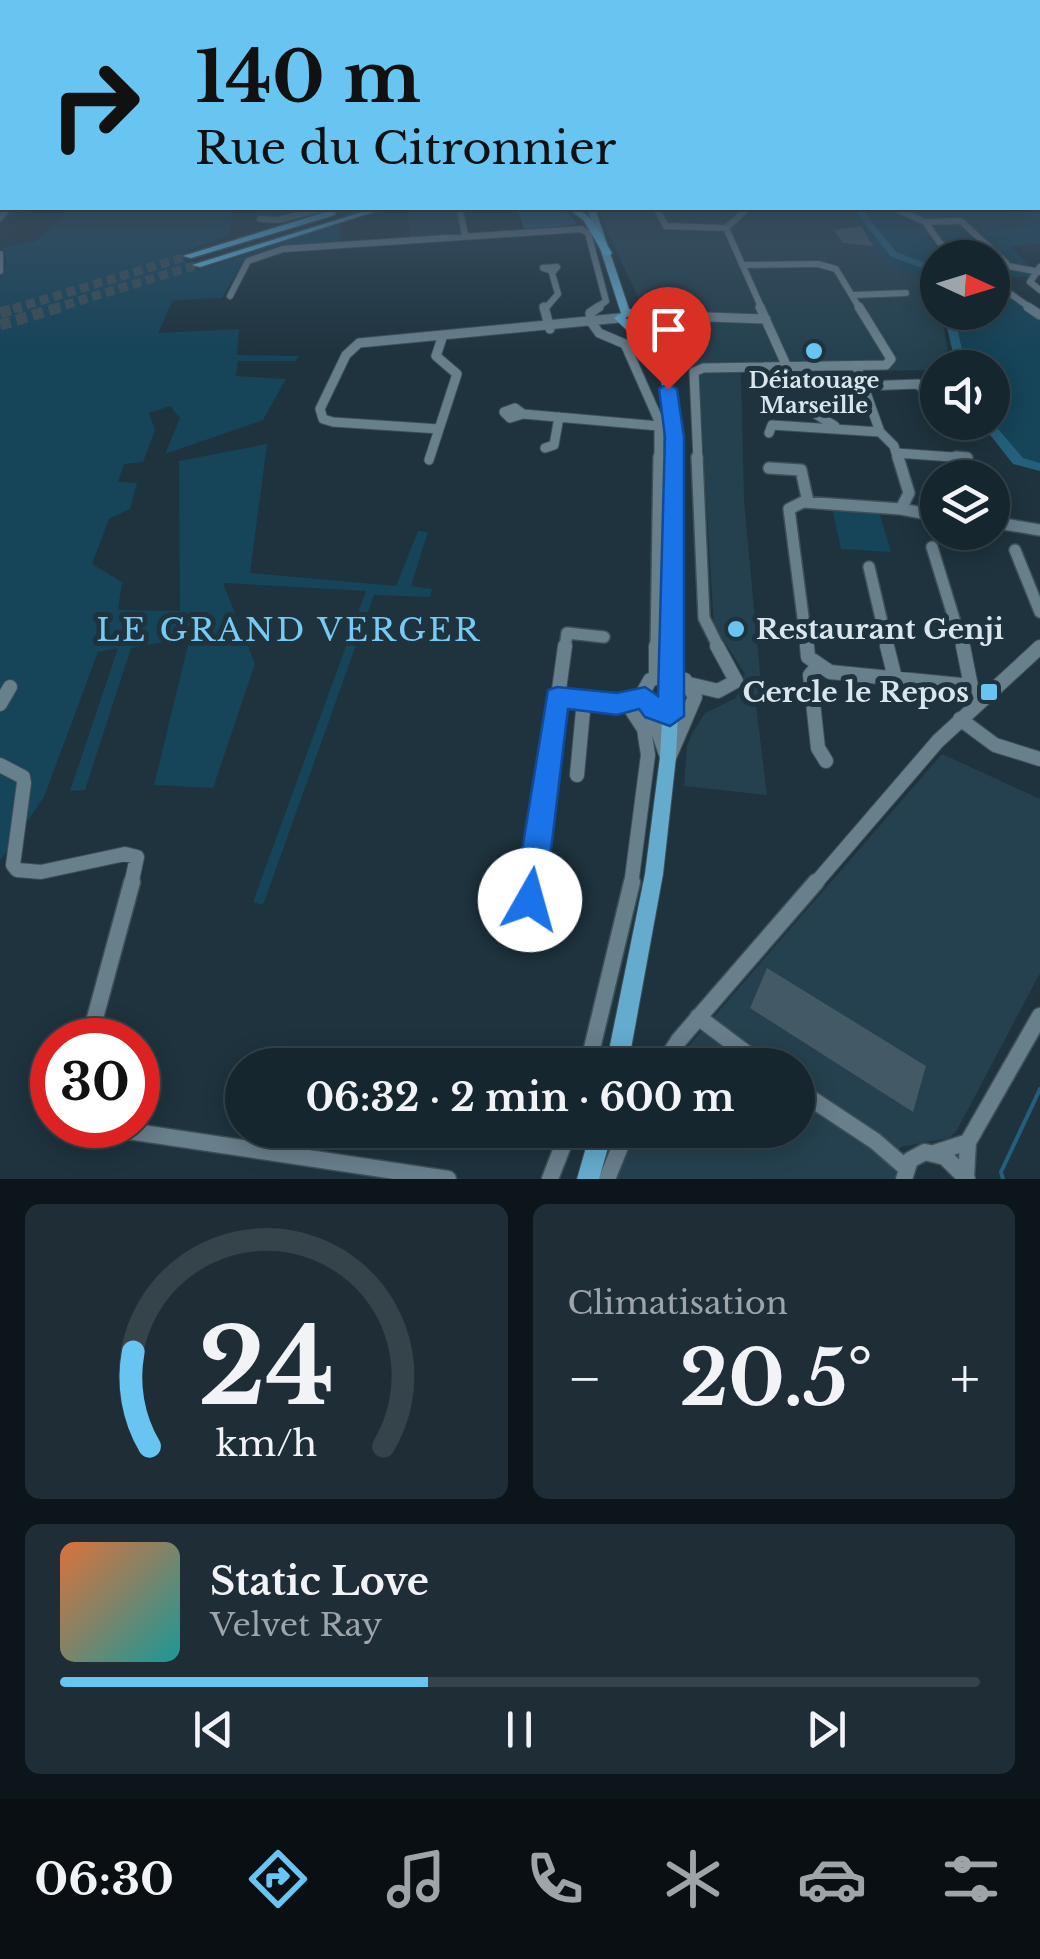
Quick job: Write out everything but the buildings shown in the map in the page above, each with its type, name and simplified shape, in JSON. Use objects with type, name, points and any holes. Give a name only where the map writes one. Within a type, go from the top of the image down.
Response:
[{"type":"highway","points":[[188,256],[235,242]]},
{"type":"highway","points":[[197,265],[272,242]]},
{"type":"highway","points":[[601,242],[607,253]]},
{"type":"main road","points":[[603,242],[618,279],[625,320],[657,362]]},
{"type":"main road","points":[[618,279],[649,319],[674,417],[664,675],[656,708],[668,760],[644,941],[622,1048]]},
{"type":"main road","points":[[625,320],[649,319]]},
{"type":"main road","points":[[625,320],[649,319]]},
{"type":"main road","points":[[588,1179],[597,1148]]},
{"type":"street","points":[[230,296],[253,258],[287,248],[375,242]]},
{"type":"street","points":[[589,242],[606,301],[590,313],[592,323],[599,333],[625,344],[659,426],[664,675]]},
{"type":"street","points":[[732,242],[788,367]]},
{"type":"street","points":[[0,254],[0,271]]},
{"type":"street","points":[[1010,263],[1039,270],[1030,282],[1040,290]]},
{"type":"street","points":[[557,697],[656,708],[692,706],[736,681],[735,671],[709,637],[704,618],[692,377],[703,368],[886,366],[891,359],[831,266],[742,265]]},
{"type":"street","points":[[550,328],[544,308],[558,294],[552,271]]},
{"type":"street","points":[[853,296],[906,293]]},
{"type":"street","points":[[1010,294],[1040,315]]},
{"type":"street","points":[[649,319],[766,318]]},
{"type":"street","points":[[439,428],[323,420],[320,409],[351,347],[625,320]]},
{"type":"street","points":[[429,460],[456,374],[436,356],[443,335]]},
{"type":"street","points":[[857,366],[879,430],[896,453],[909,493],[901,509]]},
{"type":"street","points":[[864,386],[920,386]]},
{"type":"street","points":[[780,408],[809,410],[828,425],[879,430]]},
{"type":"street","points":[[522,414],[659,426]]},
{"type":"street","points":[[545,448],[554,445],[559,417]]},
{"type":"street","points":[[769,433],[772,425],[879,430]]},
{"type":"street","points":[[896,453],[967,458]]},
{"type":"street","points":[[769,468],[801,470],[808,502]]},
{"type":"street","points":[[920,513],[808,502],[789,510],[808,658],[817,668],[970,686],[984,696]]},
{"type":"street","points":[[1010,525],[1040,530]]},
{"type":"street","points":[[933,550],[973,679],[970,686]]},
{"type":"street","points":[[1015,550],[1040,612]]},
{"type":"street","points":[[869,567],[895,678]]},
{"type":"street","points":[[548,902],[530,900],[567,633],[604,637]]},
{"type":"street","points":[[675,1048],[960,719],[1040,647]]},
{"type":"street","points":[[817,668],[810,675],[818,748],[826,761]]},
{"type":"street","points":[[656,708],[646,685],[664,675],[718,691]]},
{"type":"street","points":[[668,760],[692,706],[690,684]]},
{"type":"street","points":[[0,704],[10,686]]},
{"type":"street","points":[[576,775],[584,700]]},
{"type":"street","points":[[592,1048],[630,889],[648,774],[645,730],[627,703]]},
{"type":"street","points":[[960,719],[995,745],[1040,759]]},
{"type":"street","points":[[0,765],[23,777],[14,834],[13,865],[18,870],[41,872],[125,854],[137,857],[121,932],[96,1018]]},
{"type":"street","points":[[967,1178],[968,1142],[1040,1016]]},
{"type":"street","points":[[698,1018],[739,1048]]},
{"type":"street","points":[[815,1101],[875,1141],[905,1174],[917,1155],[968,1142]]},
{"type":"street","points":[[160,1136],[448,1179]]},
{"type":"street","points":[[550,1179],[562,1148]]},
{"type":"street","points":[[606,1179],[619,1148]]},
{"type":"street","points":[[934,1153],[957,1165],[967,1178]]},
{"type":"shaded area","points":[[31,242],[210,242],[179,254],[196,271],[285,242],[340,242],[279,246],[245,258],[222,298],[173,300],[158,333],[239,329],[237,355],[299,356],[296,361],[238,361],[236,376],[286,379],[263,420],[165,454],[180,418],[170,406],[149,413],[155,430],[143,462],[124,464],[118,482],[137,483],[130,509],[109,519],[92,564],[122,582],[118,610],[180,611],[179,461],[267,444],[250,573],[396,586],[418,531],[428,532],[411,586],[432,589],[430,597],[374,595],[263,905],[253,902],[366,591],[223,583],[255,664],[213,788],[154,785],[190,637],[131,648],[85,790],[70,791],[118,648],[98,652],[44,797],[0,861],[0,278],[7,262],[3,247]]},
{"type":"shaded area","points":[[613,242],[874,242],[889,262],[920,276],[920,330],[944,330],[948,349],[920,350],[920,370],[741,373],[744,501],[763,705],[756,705],[767,795],[684,786],[687,746],[693,732],[705,713],[736,698],[745,674],[714,625],[698,366],[670,366],[656,332],[667,325],[664,315],[641,304]]},
{"type":"shaded area","points":[[872,242],[920,242],[920,276],[886,262]]},
{"type":"shaded area","points":[[1010,242],[1040,244],[1010,246]]},
{"type":"shaded area","points":[[1010,246],[1033,269],[1031,277],[1010,277]]},
{"type":"shaded area","points":[[1010,297],[1040,319],[1040,466],[1019,461],[1002,440],[1010,440],[1010,350],[958,350],[961,343],[957,330],[1010,330]]},
{"type":"shaded area","points":[[832,508],[879,512],[891,552],[841,549]]},
{"type":"shaded area","points":[[942,754],[1040,799],[1040,973],[957,1130],[949,1138],[900,1147],[895,1179],[613,1179],[627,1148],[815,1148],[815,1048],[687,1048]]},
{"type":"waterway","points":[[884,242],[893,254],[920,264]]},
{"type":"waterway","points":[[953,330],[957,350]]},
{"type":"waterway","points":[[1001,440],[1018,461],[1040,467]]},
{"type":"waterway","points":[[1003,1179],[1001,1172],[1040,1089]]},
{"type":"tunnel","points":[[13,309],[188,256]]},
{"type":"tunnel","points":[[52,309],[197,265]]},
{"type":"tunnel","points":[[0,313],[21,307]]},
{"type":"tunnel","points":[[0,325],[61,307]]},
{"type":"place","name":"Déiatouage Marseille","points":[[814,351]]},
{"type":"place","name":"Restaurant Genji","points":[[736,629]]},
{"type":"place","name":"Cercle le Repos","points":[[989,692]]},
{"type":"district","name":"LE GRAND VERGER","points":[[289,630]]},
{"type":"route","points":[[530,900],[557,697],[617,704],[645,698],[654,710],[670,716],[675,437],[668,389]]}]
